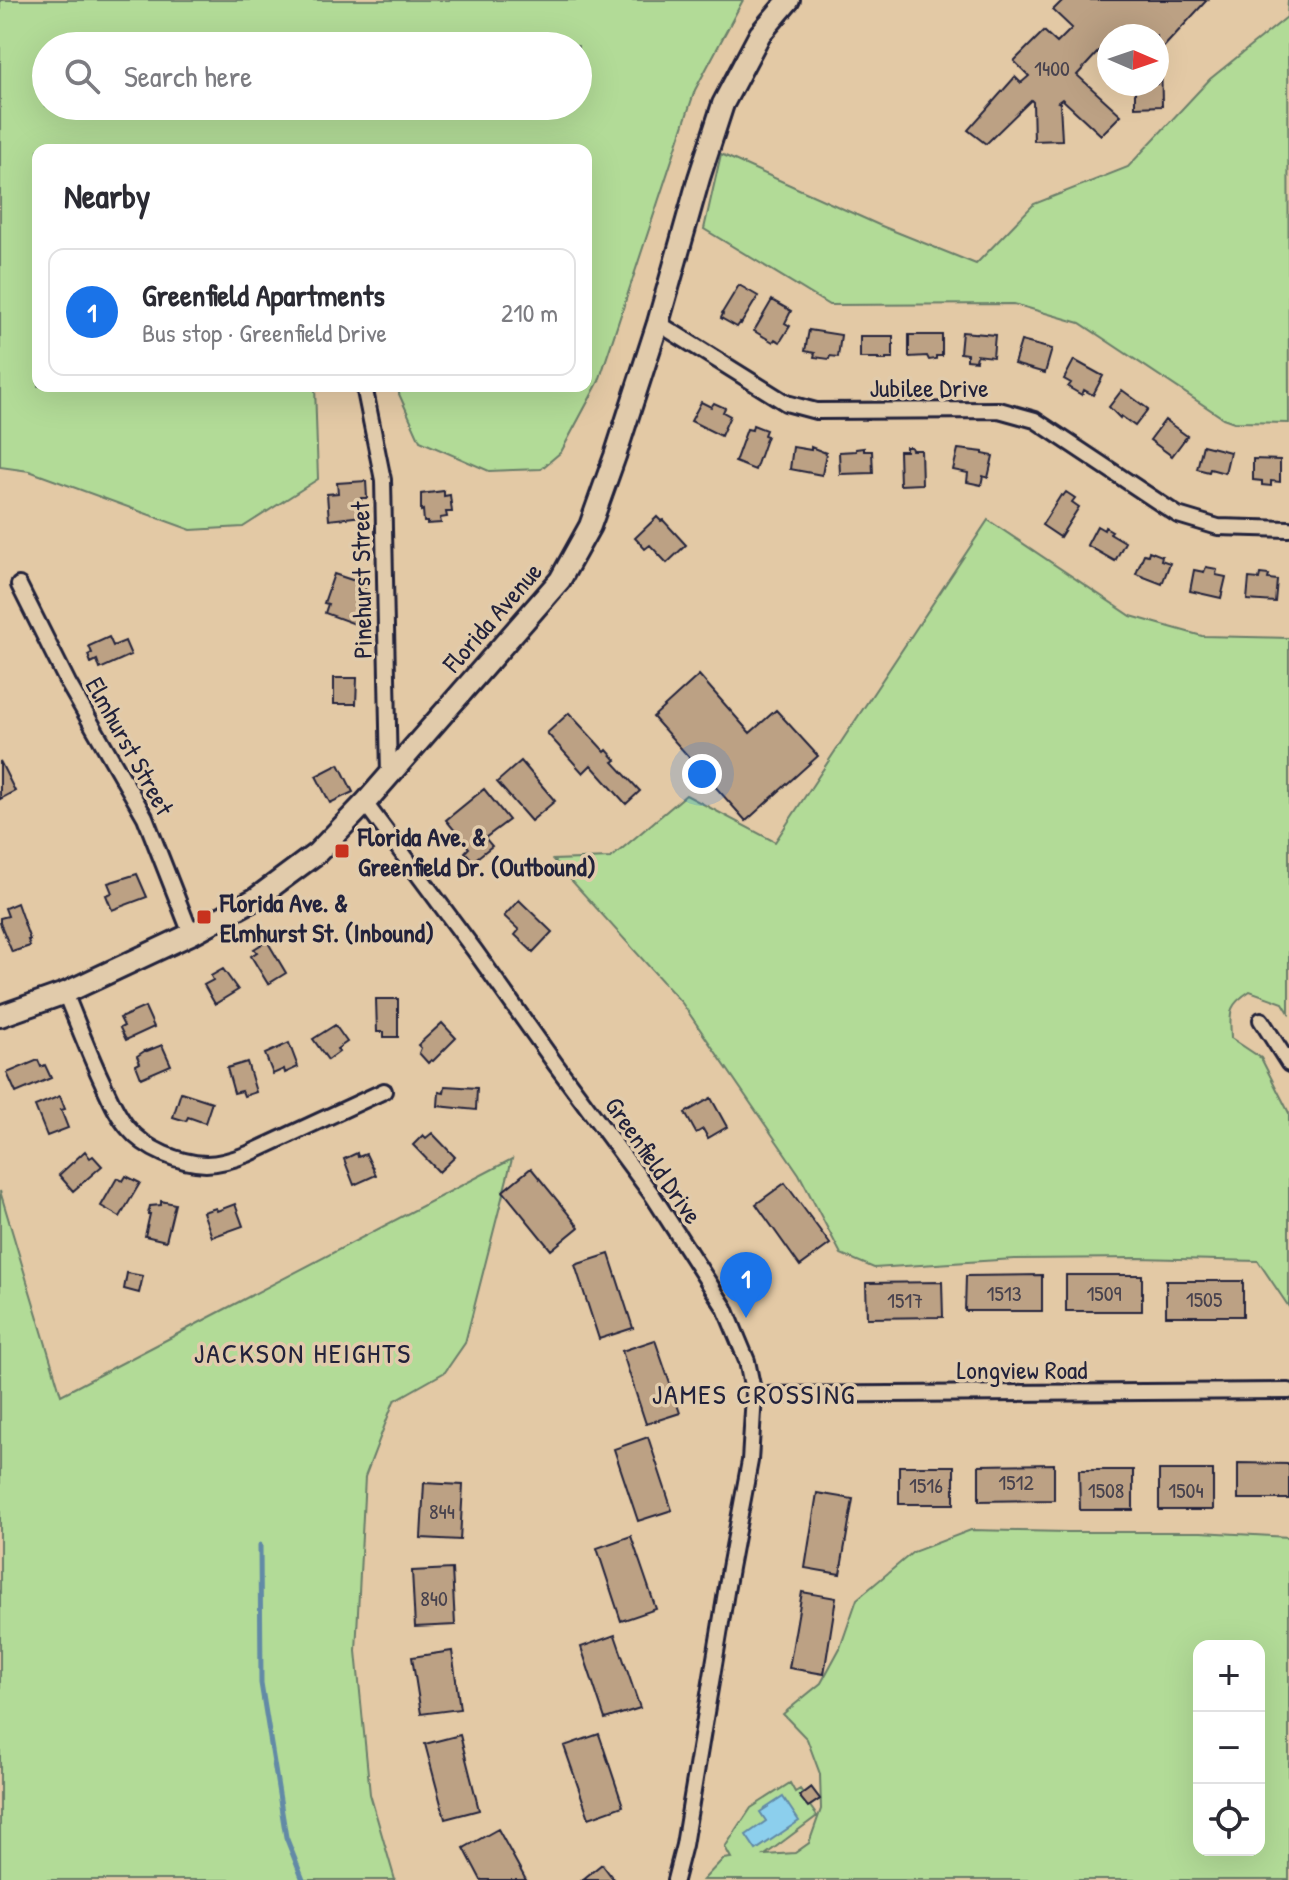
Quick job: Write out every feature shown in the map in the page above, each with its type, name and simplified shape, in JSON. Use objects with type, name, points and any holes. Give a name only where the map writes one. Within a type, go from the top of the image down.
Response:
[{"type":"main road","name":"Florida Avenue","points":[[0,1016],[65,993],[191,934],[255,899],[317,853],[365,803],[560,580],[590,526],[615,456],[723,104],[760,34],[789,0]]},
{"type":"street","name":"Jubilee Drive","points":[[658,323],[786,403],[816,411],[999,410],[1035,420],[1178,515],[1218,527],[1289,529]]},
{"type":"street","name":"Pinehurst Street","points":[[365,392],[383,480],[389,775]]},
{"type":"street","name":"Elmhurst Street","points":[[19,585],[68,683],[145,817],[191,934]]},
{"type":"street","name":"Greenfield Drive","points":[[365,803],[653,1196],[725,1308],[747,1361],[754,1395],[750,1461],[684,1845],[675,1880]]},
{"type":"street","points":[[65,993],[119,1116],[141,1140],[183,1160],[208,1164],[248,1154],[384,1091]]},
{"type":"street","points":[[1261,1020],[1289,1064]]},
{"type":"street","name":"Longview Road","points":[[754,1395],[1289,1391]]},
{"type":"green space","points":[[0,0],[743,0],[695,90],[599,381],[561,452],[541,469],[489,471],[420,441],[399,392],[592,392],[592,144],[32,144],[32,392],[315,392],[318,479],[243,527],[191,530],[29,471],[0,467]]},
{"type":"green space","points":[[1288,0],[1289,423],[1234,422],[1223,418],[1080,323],[1014,304],[829,305],[704,229],[721,154],[879,225],[976,264],[1034,204],[1128,167],[1210,79],[1287,17]]},
{"type":"green space","points":[[988,520],[1131,616],[1202,636],[1289,638],[1289,1013],[1283,1003],[1250,991],[1237,1001],[1230,1022],[1231,1038],[1261,1058],[1289,1113],[1289,1307],[1258,1261],[1014,1259],[874,1268],[841,1254],[799,1174],[682,1003],[553,860],[611,858],[686,795],[775,842]]},
{"type":"green space","points":[[512,1159],[465,1343],[445,1372],[394,1401],[365,1477],[356,1651],[370,1794],[395,1880],[0,1880],[0,1191],[61,1395]]},
{"type":"green space","points":[[971,1530],[1201,1532],[1289,1537],[1289,1880],[703,1880],[723,1859],[731,1858],[725,1847],[751,1808],[790,1783],[795,1792],[800,1789],[803,1793],[811,1787],[820,1799],[810,1806],[817,1816],[765,1855],[795,1853],[809,1843],[821,1809],[820,1774],[807,1739],[783,1714],[821,1683],[840,1648],[857,1599],[913,1552]]},
{"type":"water","points":[[783,1797],[799,1821],[756,1850],[746,1835],[766,1821],[760,1812]]},
{"type":"building","points":[[1063,0],[1207,0],[1169,41],[1169,24],[1097,24],[1097,53],[1077,75],[1121,115],[1101,135],[1062,99],[1058,102],[1062,140],[1034,141],[1031,100],[986,144],[968,130],[1015,77],[1021,83],[1029,76],[1014,61],[1044,31],[1057,43],[1072,28],[1053,10]]},
{"type":"building","points":[[1135,96],[1162,96],[1162,106],[1135,107]]},
{"type":"building","points":[[739,285],[758,296],[737,327],[721,318]]},
{"type":"building","points":[[772,300],[791,311],[785,323],[790,326],[780,342],[775,339],[773,342],[754,331]]},
{"type":"building","points":[[809,330],[841,335],[838,357],[814,357],[815,353],[805,351]]},
{"type":"building","points":[[962,332],[995,335],[993,357],[977,355],[976,361],[967,360],[967,354],[960,353]]},
{"type":"building","points":[[909,335],[942,335],[942,356],[929,360],[927,356],[909,357]]},
{"type":"building","points":[[860,336],[893,336],[893,358],[860,358]]},
{"type":"building","points":[[1021,341],[1052,349],[1045,373],[1014,364]]},
{"type":"building","points":[[1074,360],[1103,376],[1093,395],[1084,390],[1082,395],[1068,387],[1071,383],[1064,379]]},
{"type":"building","points":[[1122,390],[1148,409],[1135,426],[1109,407]]},
{"type":"building","points":[[701,402],[711,407],[714,403],[725,408],[723,412],[730,416],[721,436],[691,421]]},
{"type":"building","points":[[1165,420],[1187,436],[1172,456],[1150,440]]},
{"type":"building","points":[[753,425],[766,430],[764,435],[767,436],[755,470],[735,462],[747,429],[752,430]]},
{"type":"building","points":[[1203,445],[1230,452],[1225,473],[1197,469]]},
{"type":"building","points":[[793,447],[811,450],[811,447],[826,453],[822,475],[790,469]]},
{"type":"building","points":[[906,447],[921,450],[922,484],[900,485],[899,451],[906,451]]},
{"type":"building","points":[[864,448],[864,451],[872,451],[873,473],[840,474],[839,452]]},
{"type":"building","points":[[958,449],[993,456],[988,478],[983,476],[981,485],[967,482],[968,473],[953,470]]},
{"type":"building","points":[[1253,459],[1280,460],[1280,482],[1271,481],[1271,486],[1253,480]]},
{"type":"building","points":[[366,481],[367,498],[361,498],[362,516],[329,520],[327,494],[338,493],[337,483]]},
{"type":"building","points":[[444,491],[444,496],[450,495],[452,512],[446,512],[447,517],[440,518],[441,523],[427,524],[421,511],[421,494]]},
{"type":"building","points":[[1066,492],[1075,498],[1072,502],[1079,507],[1060,537],[1042,525]]},
{"type":"building","points":[[657,517],[686,545],[667,563],[650,545],[645,549],[635,538]]},
{"type":"building","points":[[1097,526],[1112,531],[1110,533],[1125,542],[1115,561],[1087,545]]},
{"type":"building","points":[[1149,551],[1170,563],[1162,584],[1136,574],[1144,554],[1148,555]]},
{"type":"building","points":[[1206,567],[1217,569],[1216,575],[1226,577],[1221,598],[1190,591],[1194,570],[1204,572]]},
{"type":"building","points":[[334,574],[367,585],[363,597],[370,599],[362,623],[356,621],[355,624],[325,613],[328,604],[324,603]]},
{"type":"building","points":[[1260,574],[1277,580],[1275,602],[1247,600],[1249,578],[1259,579]]},
{"type":"building","points":[[109,637],[113,646],[125,641],[131,655],[100,669],[97,660],[91,663],[89,646]]},
{"type":"building","points":[[699,675],[750,733],[776,710],[818,756],[746,821],[653,717]]},
{"type":"building","points":[[334,678],[357,678],[356,704],[334,704]]},
{"type":"building","points":[[569,713],[605,752],[607,750],[616,760],[613,762],[640,791],[626,804],[591,765],[583,773],[547,733]]},
{"type":"building","points":[[0,761],[15,791],[0,799]]},
{"type":"building","points":[[521,761],[555,801],[531,821],[497,782]]},
{"type":"building","points":[[339,764],[353,792],[330,803],[316,776]]},
{"type":"building","points":[[484,789],[509,820],[485,838],[492,846],[473,861],[465,852],[469,848],[446,820]]},
{"type":"building","points":[[137,874],[147,897],[112,910],[106,895],[112,893],[108,883]]},
{"type":"building","points":[[519,900],[552,932],[533,952],[515,935],[519,930],[504,916]]},
{"type":"building","points":[[17,903],[30,946],[12,952],[0,918],[8,916],[5,908]]},
{"type":"building","points":[[267,941],[286,973],[268,984],[251,956],[257,952],[254,949]]},
{"type":"building","points":[[223,969],[238,990],[215,1004],[204,985]]},
{"type":"building","points":[[376,999],[398,999],[398,1037],[384,1037],[384,1032],[377,1032]]},
{"type":"building","points":[[145,1007],[154,1027],[126,1040],[120,1028],[124,1026],[120,1018]]},
{"type":"building","points":[[442,1023],[456,1038],[428,1063],[419,1053],[421,1048],[418,1045]]},
{"type":"building","points":[[335,1025],[347,1042],[328,1060],[313,1039]]},
{"type":"building","points":[[289,1043],[298,1067],[273,1074],[265,1054]]},
{"type":"building","points":[[162,1045],[171,1065],[141,1078],[136,1065],[140,1063],[137,1056]]},
{"type":"building","points":[[38,1060],[41,1067],[45,1065],[51,1078],[16,1093],[7,1073]]},
{"type":"building","points":[[247,1062],[256,1092],[244,1096],[242,1091],[234,1093],[227,1068]]},
{"type":"building","points":[[445,1086],[477,1088],[476,1110],[438,1106],[439,1092],[444,1093]]},
{"type":"building","points":[[181,1092],[212,1102],[205,1123],[188,1117],[186,1121],[173,1117]]},
{"type":"building","points":[[60,1096],[65,1109],[61,1110],[68,1128],[47,1136],[35,1106]]},
{"type":"building","points":[[711,1098],[727,1127],[708,1138],[703,1129],[696,1133],[685,1113]]},
{"type":"building","points":[[432,1133],[455,1157],[439,1172],[413,1145],[423,1135],[426,1138]]},
{"type":"building","points":[[85,1151],[102,1166],[73,1191],[59,1175]]},
{"type":"building","points":[[357,1153],[358,1157],[366,1154],[376,1175],[354,1185],[344,1159]]},
{"type":"building","points":[[531,1168],[579,1227],[551,1250],[503,1191]]},
{"type":"building","points":[[126,1176],[140,1183],[120,1217],[101,1206],[117,1178],[123,1181]]},
{"type":"building","points":[[785,1183],[830,1244],[800,1266],[756,1204]]},
{"type":"building","points":[[161,1201],[175,1204],[166,1241],[145,1236],[150,1206],[161,1205]]},
{"type":"building","points":[[235,1204],[243,1226],[212,1237],[203,1212],[216,1208],[217,1211]]},
{"type":"building","points":[[609,1254],[633,1328],[599,1339],[575,1265]]},
{"type":"building","points":[[127,1273],[143,1276],[139,1293],[124,1289]]},
{"type":"building","points":[[1042,1275],[1042,1311],[965,1311],[966,1276]]},
{"type":"building","points":[[1066,1275],[1142,1275],[1142,1311],[1066,1311]]},
{"type":"building","points":[[1166,1281],[1243,1281],[1243,1316],[1166,1316]]},
{"type":"building","points":[[942,1282],[943,1317],[867,1318],[866,1283]]},
{"type":"building","points":[[655,1340],[680,1413],[646,1424],[622,1351]]},
{"type":"building","points":[[648,1437],[672,1510],[638,1521],[614,1449]]},
{"type":"building","points":[[1238,1463],[1289,1464],[1289,1499],[1238,1499]]},
{"type":"building","points":[[1054,1464],[1054,1500],[979,1501],[979,1465]]},
{"type":"building","points":[[899,1466],[954,1466],[954,1504],[899,1504]]},
{"type":"building","points":[[1079,1470],[1133,1470],[1133,1510],[1080,1510]]},
{"type":"building","points":[[1159,1470],[1213,1470],[1213,1510],[1159,1510]]},
{"type":"building","points":[[424,1483],[463,1485],[460,1540],[421,1538]]},
{"type":"building","points":[[817,1493],[853,1499],[840,1574],[805,1568]]},
{"type":"building","points":[[631,1536],[656,1609],[621,1621],[597,1548]]},
{"type":"building","points":[[452,1569],[455,1625],[415,1627],[412,1571]]},
{"type":"building","points":[[802,1592],[836,1598],[824,1674],[789,1668]]},
{"type":"building","points":[[615,1635],[640,1708],[605,1719],[581,1647]]},
{"type":"building","points":[[452,1651],[460,1709],[421,1714],[412,1657]]},
{"type":"building","points":[[599,1734],[623,1806],[589,1818],[564,1746]]},
{"type":"building","points":[[460,1735],[479,1810],[445,1819],[425,1744]]},
{"type":"building","points":[[811,1787],[820,1799],[808,1807],[799,1796]]},
{"type":"building","points":[[498,1829],[526,1880],[481,1880],[464,1848]]},
{"type":"building","points":[[602,1864],[614,1880],[582,1880]]},
{"type":"waterway","points":[[260,1545],[261,1683],[286,1837],[303,1880]]},
{"type":"place","name":"Florida Ave. & Greenfield Dr. (Outbound)","points":[[342,851]]},
{"type":"place","name":"Florida Ave. & Elmhurst St. (Inbound)","points":[[204,917]]},
{"type":"place","name":"Greenfield Apartments","points":[[746,1318]]},
{"type":"district","name":"JACKSON HEIGHTS","points":[[303,1353]]},
{"type":"district","name":"JAMES CROSSING","points":[[754,1394]]}]
